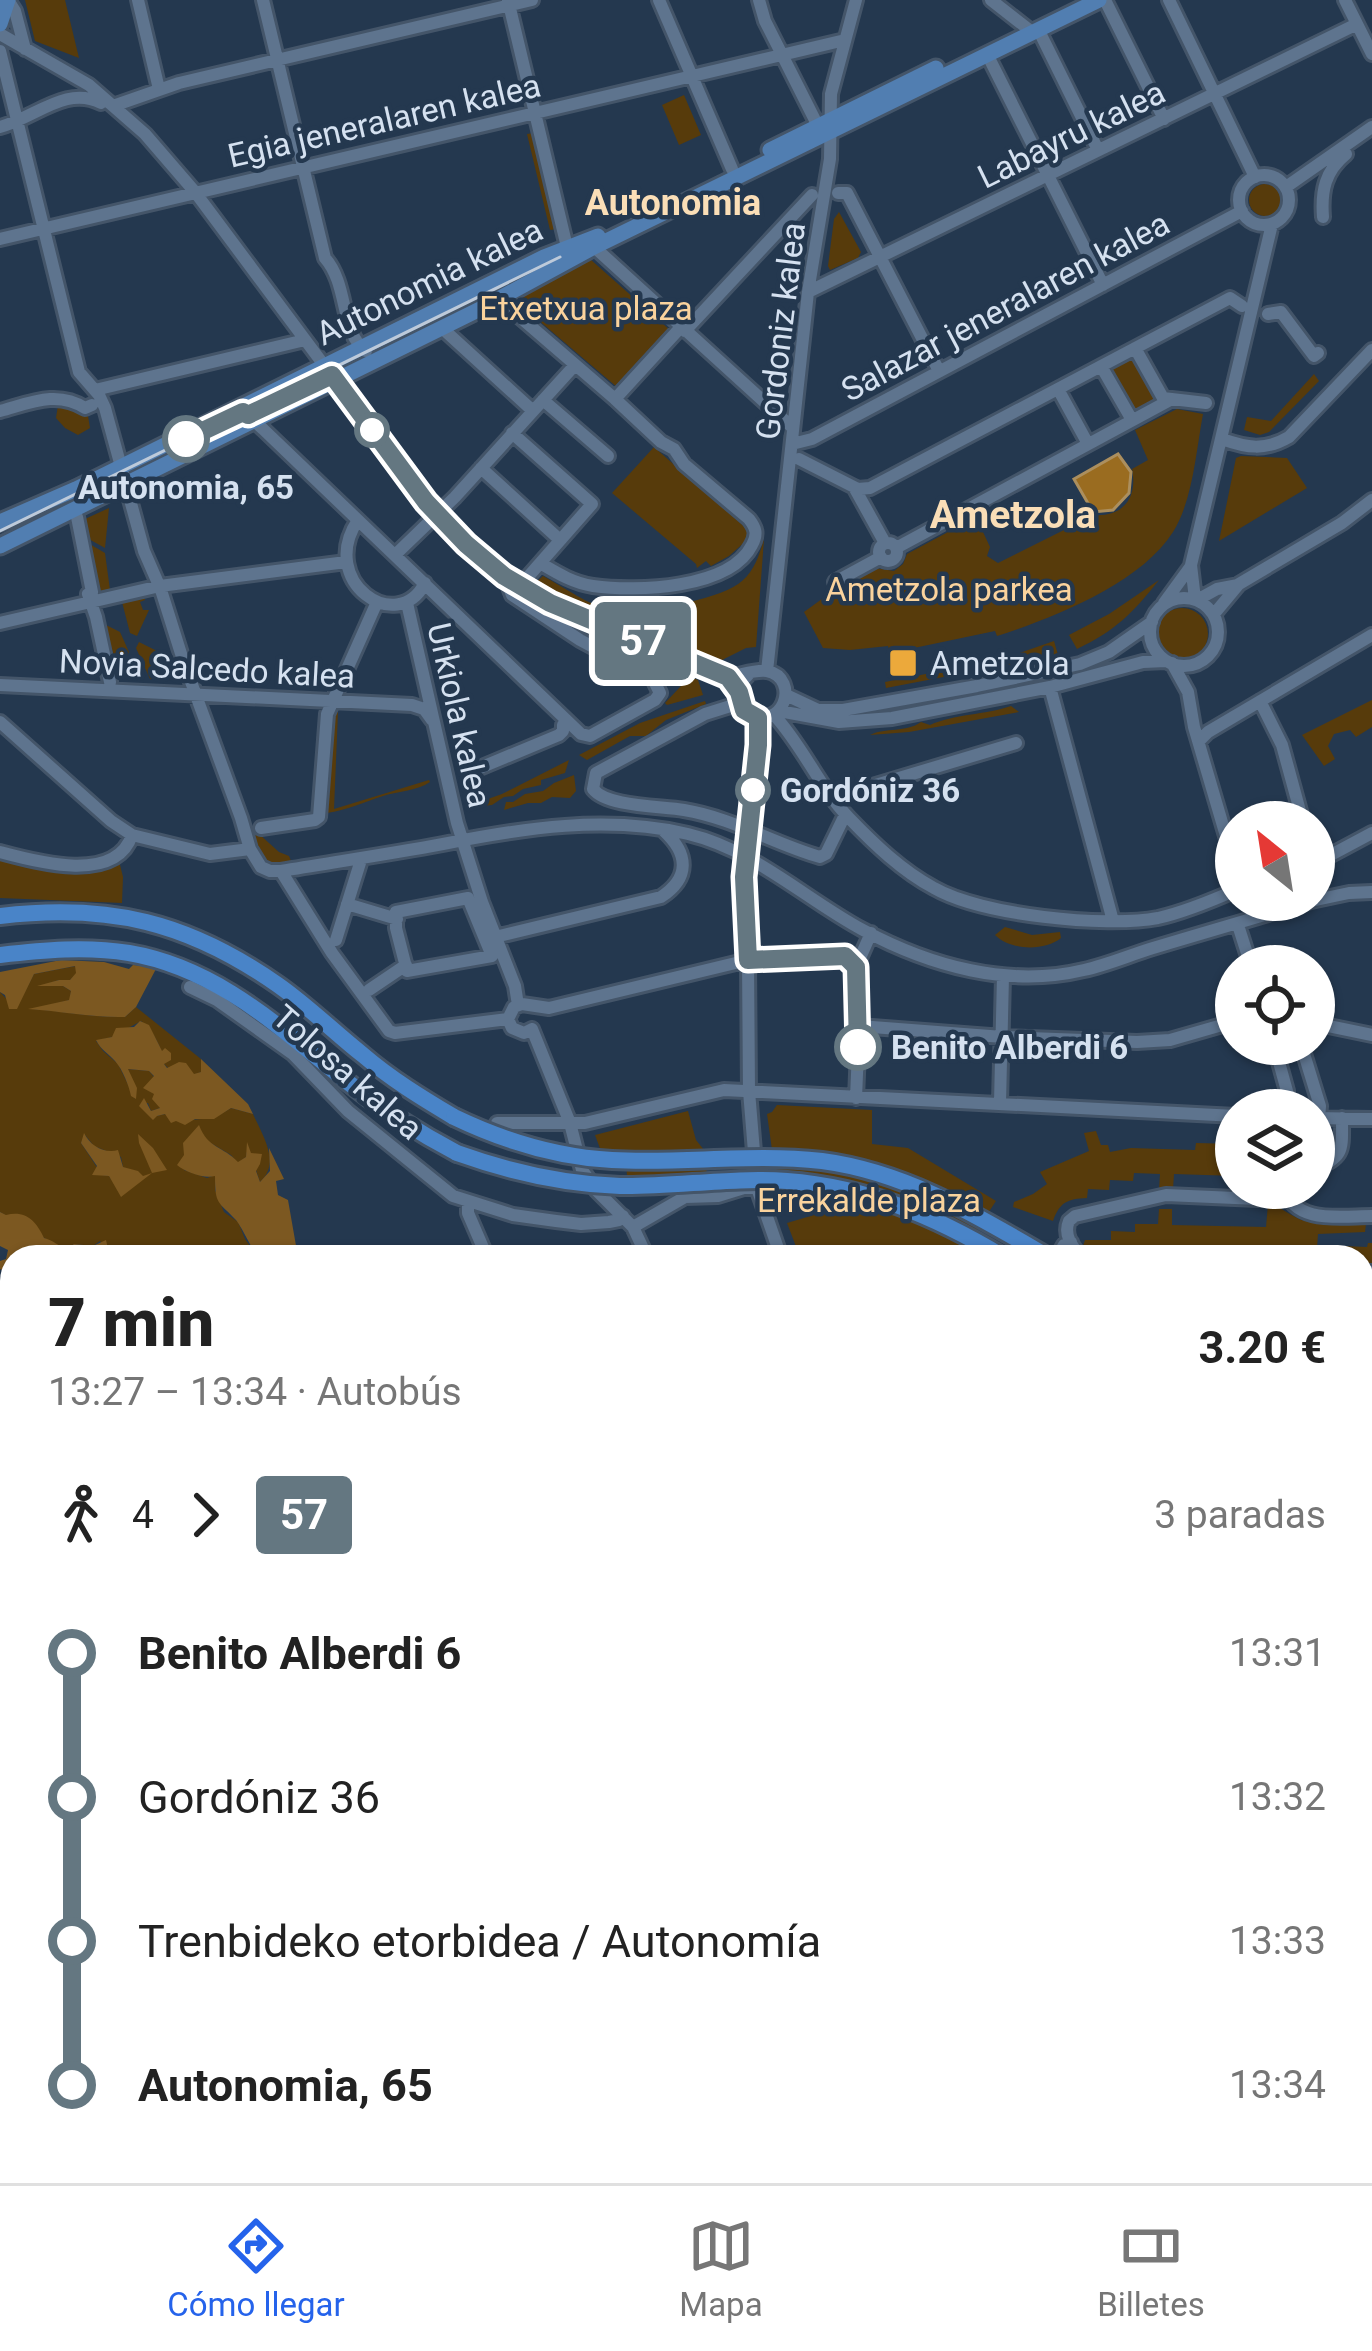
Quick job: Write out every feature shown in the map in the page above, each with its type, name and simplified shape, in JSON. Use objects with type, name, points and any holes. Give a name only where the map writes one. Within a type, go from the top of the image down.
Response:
[{"type":"highway","points":[[0,916],[66,912],[118,916],[152,922],[210,943],[278,985],[391,1077],[454,1118],[512,1142],[571,1156],[646,1161],[781,1158],[855,1167],[946,1199],[1030,1245]]},
{"type":"highway","points":[[0,955],[88,949],[131,954],[214,982],[272,1018],[401,1120],[458,1153],[507,1170],[623,1186],[782,1180],[830,1186],[895,1202],[982,1245]]},
{"type":"main road","points":[[0,24],[8,0]]},
{"type":"main road","name":"Autonomia kalea","points":[[0,522],[254,420],[330,373],[359,348],[567,247],[590,244],[827,132],[987,54],[1078,0]]},
{"type":"main road","name":"Autonomia kalea","points":[[0,546],[234,410],[383,356],[500,299],[590,244],[732,169],[827,132],[1032,29],[1102,0]]},
{"type":"street","points":[[8,0],[25,49]]},
{"type":"street","points":[[138,0],[159,89]]},
{"type":"street","points":[[263,0],[325,258],[337,271],[353,338],[359,348],[383,356]]},
{"type":"street","points":[[113,106],[159,89],[532,0]]},
{"type":"street","points":[[659,0],[732,169]]},
{"type":"street","points":[[759,0],[781,54],[827,132]]},
{"type":"street","name":"Gordoniz kalea","points":[[767,671],[808,292],[825,195],[831,94],[856,0]]},
{"type":"street","points":[[992,0],[1032,29],[1098,150]]},
{"type":"street","points":[[1102,0],[1164,118]]},
{"type":"street","points":[[1169,0],[1255,177]]},
{"type":"street","points":[[1345,0],[1372,54]]},
{"type":"street","points":[[508,3],[567,247]]},
{"type":"street","name":"Labayru kalea","points":[[808,292],[1357,24]]},
{"type":"street","points":[[0,34],[89,86],[195,192],[437,514],[466,544],[504,576],[550,603],[728,677],[767,671],[782,681],[786,695],[776,713]]},
{"type":"street","name":"Egia jeneralaren kalea","points":[[0,239],[845,40]]},
{"type":"street","points":[[25,49],[1,56],[80,372],[105,409],[144,551],[250,849],[261,866],[281,871],[528,829],[631,825],[704,839],[760,864],[865,930],[933,961],[1004,976],[1083,971],[1311,902],[1372,892]]},
{"type":"street","points":[[987,54],[1102,285]]},
{"type":"street","points":[[0,127],[71,97],[87,96],[132,124]]},
{"type":"street","points":[[1286,188],[1372,127]]},
{"type":"street","points":[[1323,217],[1321,191],[1334,164],[1372,136]]},
{"type":"street","points":[[1269,176],[1286,188],[1290,202],[1279,221],[1265,226],[1252,222],[1242,211],[1240,195],[1255,177],[1269,176]]},
{"type":"street","points":[[838,194],[847,193],[939,371]]},
{"type":"street","points":[[615,399],[812,195]]},
{"type":"street","name":"Salazar jeneralaren kalea","points":[[792,444],[812,440],[1242,211]]},
{"type":"street","points":[[786,695],[818,710],[843,710],[977,686],[1080,664],[1109,652],[1152,622],[1191,565],[1273,224]]},
{"type":"street","points":[[590,244],[793,428]]},
{"type":"street","points":[[799,459],[854,487],[870,488],[1230,298],[1242,306]]},
{"type":"street","points":[[500,299],[674,449],[684,464],[756,529],[756,538],[735,566],[670,586],[589,586],[540,563]]},
{"type":"street","points":[[1268,314],[1281,312],[1313,356],[1318,353]]},
{"type":"street","points":[[442,328],[608,456]]},
{"type":"street","points":[[95,390],[305,340]]},
{"type":"street","points":[[1135,348],[1163,398],[1206,403]]},
{"type":"street","points":[[1222,439],[1257,448],[1288,437],[1372,350]]},
{"type":"street","points":[[395,555],[575,364]]},
{"type":"street","points":[[1101,366],[1132,420]]},
{"type":"street","points":[[1058,389],[1088,444]]},
{"type":"street","points":[[0,411],[55,397],[85,408],[92,405]]},
{"type":"street","points":[[836,582],[892,557],[1172,399]]},
{"type":"street","points":[[234,410],[254,420],[581,734],[590,736],[655,700],[660,693],[653,679],[534,612],[512,595],[504,576]]},
{"type":"street","points":[[512,434],[592,504],[520,586]]},
{"type":"street","points":[[481,468],[560,540]]},
{"type":"street","points":[[854,487],[892,557]]},
{"type":"street","points":[[1196,600],[1239,584],[1372,500]]},
{"type":"street","points":[[77,517],[92,592],[89,601],[110,682]]},
{"type":"street","points":[[358,520],[348,537],[346,562],[355,583],[377,602],[407,603],[420,594],[425,583]]},
{"type":"street","points":[[0,623],[160,586],[346,562]]},
{"type":"street","points":[[1191,565],[1196,600]]},
{"type":"street","points":[[1214,614],[1239,584]]},
{"type":"street","points":[[1163,606],[1181,598],[1196,600],[1214,614],[1218,624],[1216,645],[1192,676],[1188,692]]},
{"type":"street","points":[[261,828],[319,817],[327,714],[377,602]]},
{"type":"street","name":"Urkiola kalea","points":[[407,603],[462,839],[524,1006]]},
{"type":"street","points":[[1152,622],[1153,644],[1188,692],[1216,801]]},
{"type":"street","points":[[1199,741],[1372,635]]},
{"type":"street","points":[[728,677],[744,710],[758,718],[776,713],[839,722],[949,708],[1143,662],[1187,666],[1201,661]]},
{"type":"street","points":[[740,698],[740,684],[748,675]]},
{"type":"street","name":"Novia Salcedo kalea","points":[[0,685],[412,705]]},
{"type":"street","points":[[1050,687],[1113,921]]},
{"type":"street","points":[[412,705],[427,688]]},
{"type":"street","points":[[740,698],[596,773],[592,789],[604,800],[710,815],[820,857],[826,854],[845,815]]},
{"type":"street","points":[[1259,701],[1282,745],[1297,801]]},
{"type":"street","points":[[412,705],[424,709],[432,720]]},
{"type":"street","points":[[776,713],[845,815],[908,871],[958,900],[1058,918],[1113,921],[1157,918],[1215,897]]},
{"type":"street","points":[[1192,714],[1214,728]]},
{"type":"street","points":[[758,718],[744,877],[749,1091],[758,1188],[777,1245]]},
{"type":"street","points":[[0,722],[128,833],[210,854],[250,849]]},
{"type":"street","points":[[470,772],[560,735],[563,725]]},
{"type":"street","points":[[832,798],[1016,742]]},
{"type":"street","points":[[495,937],[661,897],[678,883],[683,871],[681,849],[664,830]]},
{"type":"street","points":[[0,852],[49,864],[95,864],[115,860],[128,848],[128,833]]},
{"type":"street","points":[[1335,853],[1372,833]]},
{"type":"street","points":[[336,940],[360,863]]},
{"type":"street","points":[[281,871],[332,953],[389,1031],[508,1019]]},
{"type":"street","points":[[468,898],[492,956],[407,971],[406,965],[396,911],[468,898]]},
{"type":"street","points":[[347,904],[398,919]]},
{"type":"street","points":[[1238,925],[1244,945]]},
{"type":"street","points":[[845,956],[865,930]]},
{"type":"street","points":[[856,1097],[856,967],[865,930]]},
{"type":"street","points":[[524,1006],[537,1017],[532,1029],[524,1033],[515,1031],[508,1019],[511,1010],[524,1006],[549,1008],[748,960],[845,956],[856,967]]},
{"type":"street","points":[[369,990],[406,965]]},
{"type":"street","points":[[1000,1103],[1004,976]]},
{"type":"street","name":"Tolosa kalea","points":[[190,987],[217,1000],[292,1054],[348,1111],[453,1196],[513,1215],[568,1222],[628,1222]]},
{"type":"street","points":[[859,1026],[1137,1042],[1170,1040],[1215,1028]]},
{"type":"street","points":[[1335,1027],[1372,1035]]},
{"type":"street","points":[[532,1029],[570,1123],[582,1170],[628,1222],[640,1245]]},
{"type":"street","points":[[497,1123],[585,1123],[724,1090],[1215,1115]]},
{"type":"street","points":[[1335,1118],[1372,1119]]},
{"type":"street","points":[[1335,1160],[1342,1150],[1342,1118]]},
{"type":"street","points":[[628,1222],[685,1197],[758,1188]]},
{"type":"street","points":[[1072,1245],[1066,1225],[1075,1216],[1150,1197],[1215,1194]]},
{"type":"street","points":[[468,1201],[483,1245]]},
{"type":"street","points":[[1298,1209],[1324,1217],[1372,1216]]},
{"type":"street","points":[[1064,1245],[1070,1242]]},
{"type":"green space","points":[[25,0],[65,0],[79,58],[35,41]]},
{"type":"green space","points":[[684,95],[701,135],[679,145],[662,105]]},
{"type":"green space","points":[[534,133],[557,229],[550,230],[527,134]]},
{"type":"green space","points":[[1265,184],[1276,189],[1281,200],[1276,211],[1265,216],[1254,211],[1249,200],[1254,189]]},
{"type":"green space","points":[[839,212],[861,252],[858,258],[830,270],[834,219]]},
{"type":"green space","name":"Etxetxua plaza","points":[[590,259],[671,331],[618,388],[510,296]]},
{"type":"green space","points":[[1135,357],[1162,400],[1134,415],[1108,371]]},
{"type":"green space","points":[[1314,374],[1319,381],[1269,432],[1260,435],[1244,430],[1247,417],[1271,421]]},
{"type":"green space","points":[[58,405],[80,406],[90,428],[78,435],[65,428],[56,418]]},
{"type":"green space","name":"Ametzola parkea","points":[[1177,409],[1203,414],[1185,505],[1158,551],[1118,583],[1069,609],[997,636],[995,631],[890,653],[888,646],[823,648],[804,612],[875,568],[894,571],[907,554],[976,517],[990,547],[987,556],[998,563],[1094,515],[1120,509],[1133,489],[1132,469],[1148,460],[1135,430]]},
{"type":"green space","points":[[654,447],[747,529],[747,540],[729,556],[697,568],[612,493]]},
{"type":"green space","points":[[1236,458],[1287,458],[1307,488],[1219,541]]},
{"type":"green space","points":[[109,508],[105,548],[87,538],[85,519]]},
{"type":"green space","points":[[764,539],[756,647],[720,661],[535,583],[543,576],[612,610],[680,604],[742,581]]},
{"type":"green space","points":[[88,543],[105,553],[110,590],[96,593]]},
{"type":"green space","points":[[1159,580],[1122,620],[1077,649],[1069,635]]},
{"type":"green space","points":[[144,597],[140,602],[143,610],[149,610],[137,636],[130,633],[122,602]]},
{"type":"green space","points":[[1182,608],[1200,616],[1208,634],[1200,652],[1182,660],[1164,652],[1156,634],[1164,616]]},
{"type":"green space","points":[[556,621],[698,680],[703,695],[667,705],[684,678],[650,673]]},
{"type":"green space","points":[[104,624],[120,632],[129,652],[119,672]]},
{"type":"green space","points":[[1054,641],[1058,655],[886,688],[885,682],[1002,659]]},
{"type":"green space","points":[[139,642],[163,654],[171,680],[150,679],[136,648]]},
{"type":"green space","points":[[1372,700],[1372,727],[1356,737],[1350,730],[1334,734],[1328,746],[1335,759],[1324,766],[1302,735]]},
{"type":"green space","points":[[705,701],[646,736],[630,736],[587,760],[579,755],[640,723]]},
{"type":"green space","points":[[1011,706],[1019,712],[870,735],[921,722],[930,725]]},
{"type":"green space","points":[[334,712],[338,712],[334,809],[430,782],[327,813]]},
{"type":"green space","points":[[569,760],[565,773],[541,780],[541,785],[492,805],[471,805],[502,794]]},
{"type":"green space","points":[[574,775],[576,791],[570,798],[552,797],[504,810],[506,802]]},
{"type":"green space","points":[[259,834],[289,856],[293,866],[274,869],[264,861],[253,836]]},
{"type":"green space","points":[[0,854],[106,867],[119,861],[122,903],[0,898]]},
{"type":"green space","points":[[1005,927],[1032,935],[1060,932],[1061,938],[1046,945],[1019,946],[995,935]]},
{"type":"green space","points":[[76,966],[77,973],[70,980],[44,985],[63,986],[71,991],[70,1000],[33,1009],[125,1017],[136,1007],[201,1059],[201,1072],[193,1075],[175,1066],[168,1068],[157,1040],[141,1021],[96,1041],[118,1064],[135,1099],[127,1069],[149,1071],[154,1077],[150,1083],[160,1108],[151,1111],[148,1103],[140,1106],[157,1116],[165,1114],[176,1121],[214,1118],[231,1108],[253,1114],[270,1158],[260,1182],[248,1146],[246,1157],[238,1163],[204,1139],[184,1155],[184,1170],[207,1178],[215,1175],[224,1212],[238,1222],[249,1245],[102,1245],[100,1241],[56,1245],[0,1212],[0,992],[16,1009],[34,974]],"holes":[[[85,1135],[94,1146],[121,1157],[123,1167],[142,1177],[117,1187],[102,1175],[81,1143]]]},
{"type":"green space","name":"Errekalde plaza","points":[[777,1105],[872,1110],[872,1144],[908,1148],[996,1201],[967,1245],[795,1245],[787,1223],[814,1215],[808,1195],[779,1200],[767,1114]]},
{"type":"green space","points":[[688,1111],[696,1140],[704,1150],[601,1151],[595,1135]]},
{"type":"green space","points":[[1096,1131],[1101,1145],[1108,1145],[1110,1152],[1195,1150],[1196,1143],[1215,1143],[1215,1175],[1174,1174],[1173,1189],[1159,1190],[1160,1174],[1134,1173],[1133,1181],[1110,1180],[1109,1190],[1088,1189],[1087,1198],[1065,1203],[1053,1221],[1013,1207],[1047,1184],[1040,1172],[1089,1151],[1084,1133]]},
{"type":"green space","points":[[706,1159],[707,1182],[628,1187],[626,1164]]},
{"type":"green space","points":[[1159,1209],[1172,1209],[1172,1225],[1266,1227],[1268,1209],[1282,1209],[1312,1223],[1366,1224],[1365,1232],[1318,1234],[1317,1245],[1083,1245],[1085,1240],[1111,1240],[1111,1231],[1135,1232],[1135,1224],[1158,1224]]},
{"type":"shaded area","points":[[1118,454],[1131,472],[1129,493],[1113,510],[1093,512],[1074,479]]},
{"type":"shaded area","points":[[61,960],[104,962],[129,969],[133,965],[157,967],[136,1007],[125,1017],[28,1009],[69,1000],[71,991],[63,986],[37,986],[70,980],[75,966],[34,974],[17,1009],[9,1009],[0,992],[0,972]]},
{"type":"shaded area","points":[[140,1021],[149,1025],[162,1051],[171,1053],[171,1060],[164,1064],[167,1068],[186,1063],[194,1074],[201,1072],[201,1059],[253,1114],[231,1108],[214,1119],[195,1119],[185,1125],[171,1123],[165,1114],[153,1120],[139,1106],[144,1098],[151,1111],[160,1108],[152,1099],[154,1094],[143,1088],[154,1076],[128,1069],[137,1088],[136,1099],[131,1096],[121,1069],[96,1040]]},
{"type":"shaded area","points":[[199,1125],[211,1143],[238,1162],[246,1157],[247,1142],[251,1153],[262,1154],[256,1171],[260,1182],[270,1171],[269,1148],[284,1179],[276,1181],[278,1195],[288,1200],[296,1245],[251,1245],[219,1202],[215,1176],[195,1174],[177,1165],[184,1155],[183,1143]]},
{"type":"shaded area","points":[[84,1133],[98,1148],[118,1150],[123,1167],[143,1176],[152,1173],[121,1197],[109,1176],[92,1175],[97,1166],[81,1143]]},
{"type":"shaded area","points":[[138,1134],[167,1170],[152,1173],[139,1143]]},
{"type":"shaded area","points":[[0,1212],[25,1216],[44,1238],[59,1245],[0,1245]]},
{"type":"tram line","points":[[0,531],[560,257]]},
{"type":"bus line","name":"57","points":[[186,439],[332,375],[426,502],[504,576],[550,603],[728,677],[744,710],[758,718],[744,877],[748,960],[845,956],[851,960],[856,967],[858,1047]]},
{"type":"place","name":"Autonomia, 65","points":[[186,439]]},
{"type":"place","name":"Ametzola","points":[[903,663]]},
{"type":"place","name":"Gordóniz 36","points":[[753,790]]},
{"type":"place","name":"Benito Alberdi 6","points":[[858,1047]]},
{"type":"district","name":"Autonomia","points":[[673,202]]},
{"type":"district","name":"Ametzola","points":[[1013,514]]}]
